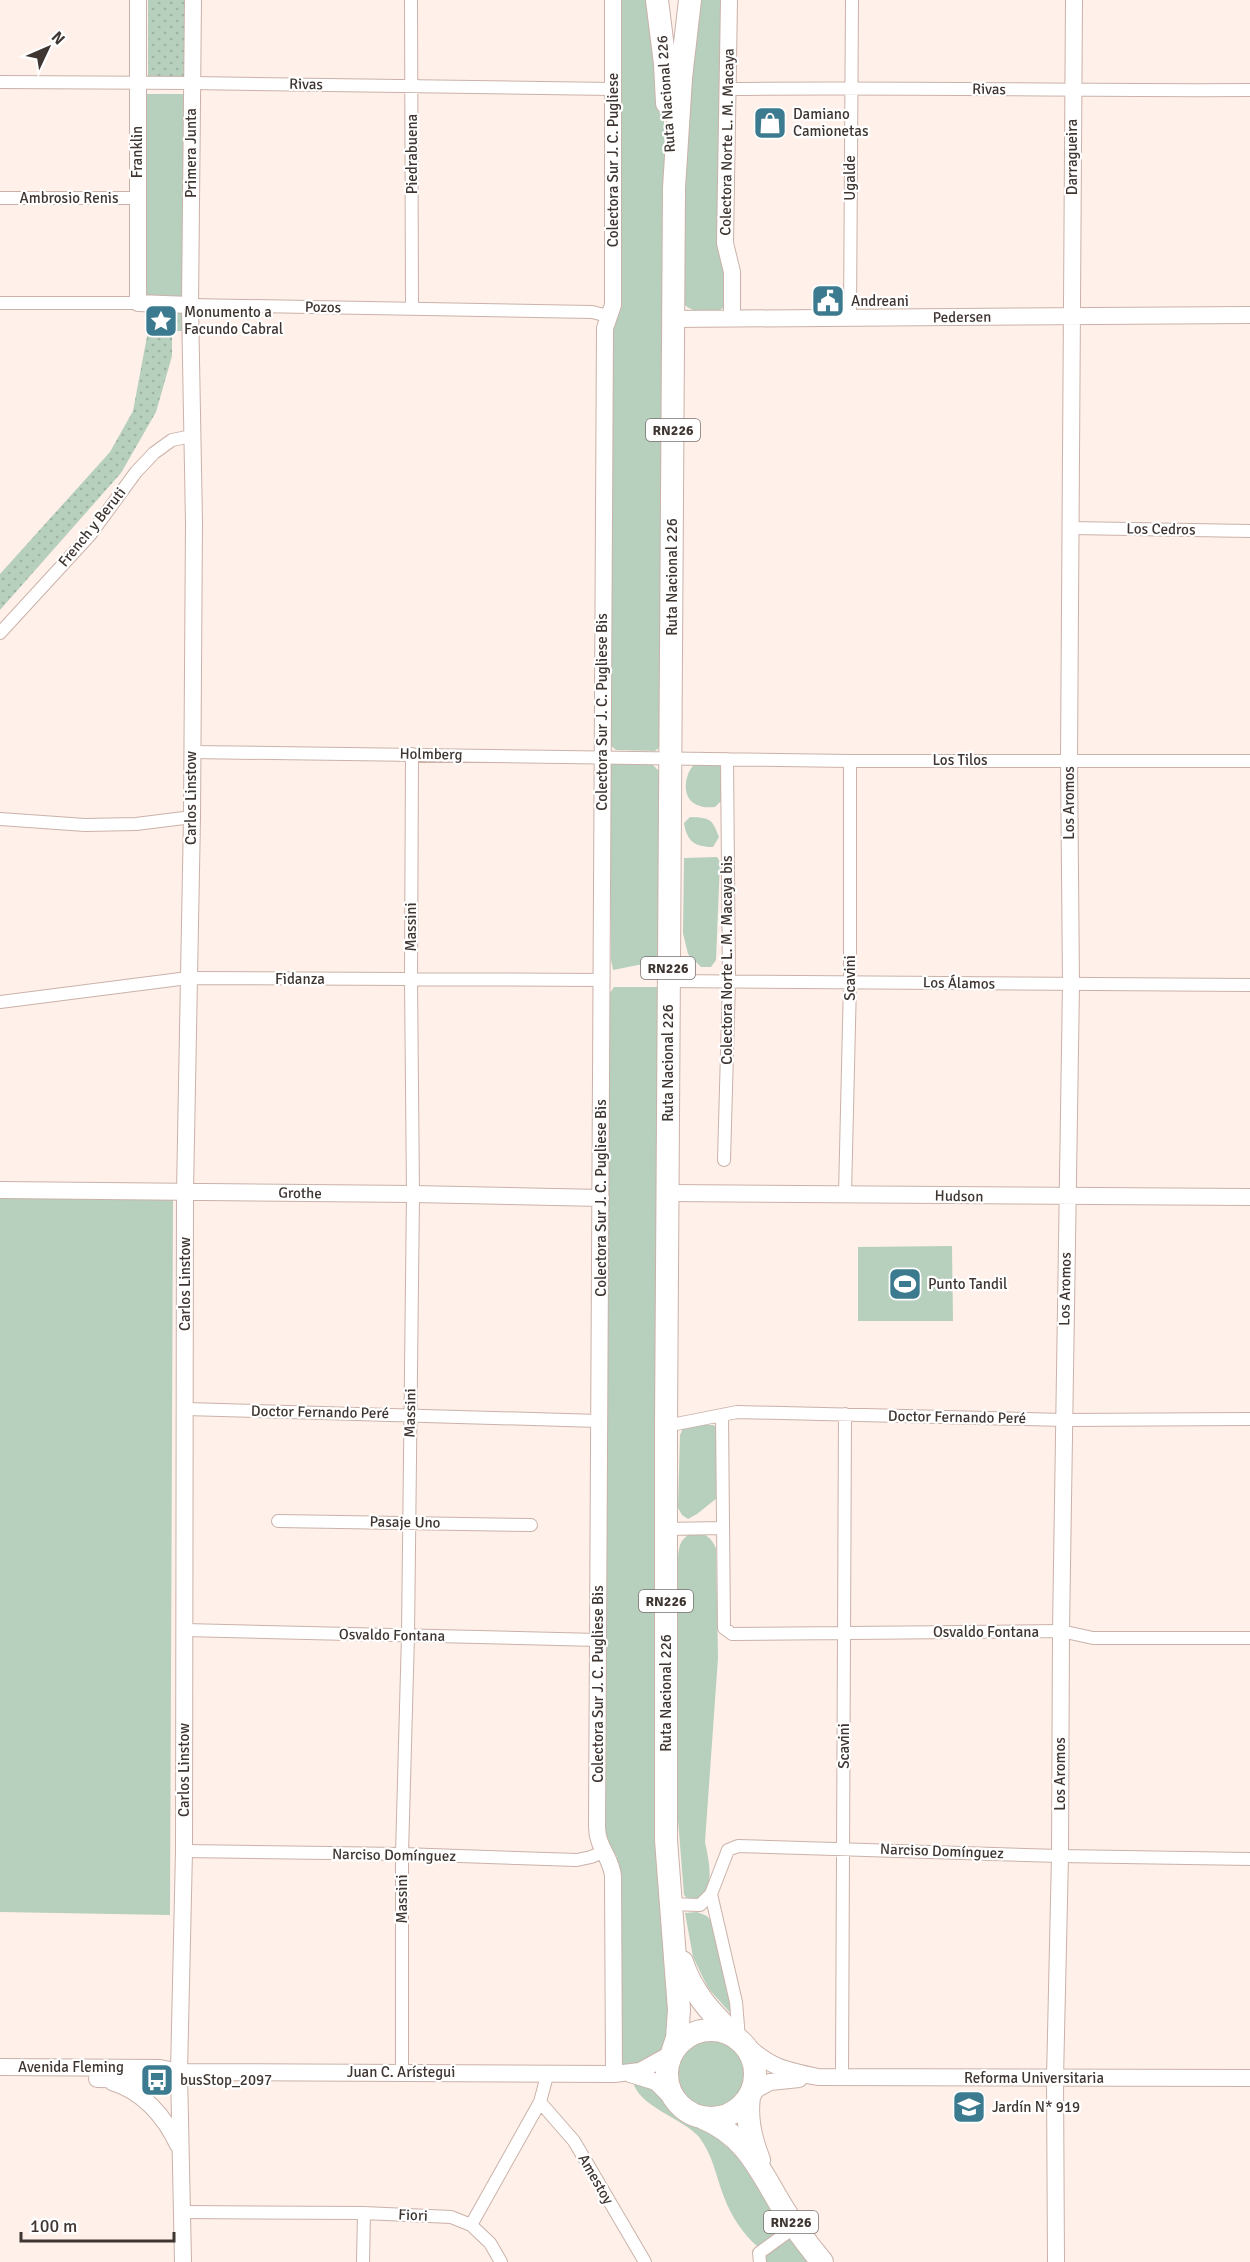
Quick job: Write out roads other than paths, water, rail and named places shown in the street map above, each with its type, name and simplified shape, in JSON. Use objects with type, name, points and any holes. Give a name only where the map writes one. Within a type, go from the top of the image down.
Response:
[{"type":"highway","name":"Ruta Nacional 226","points":[[657,0],[665,64],[674,188]]},
{"type":"highway","name":"Ruta Nacional 226","points":[[690,0],[682,67],[674,188],[667,981],[669,1193],[666,1426],[666,1840],[679,2010],[677,2038],[667,2067],[667,2080],[670,2092],[677,2103],[687,2111],[729,2131],[743,2146],[766,2178],[795,2227],[822,2262]]},
{"type":"highway","name":"Ruta Nacional 226","points":[[674,1937],[690,1984],[709,2011],[739,2039],[751,2054],[755,2066],[755,2079],[748,2112],[752,2136],[766,2178]]},
{"type":"highway","points":[[672,2052],[690,2034],[700,2030],[712,2029],[739,2039]]},
{"type":"highway","points":[[698,2116],[722,2117],[742,2106],[751,2094]]},
{"type":"street","name":"Franklin","points":[[138,0],[138,303]]},
{"type":"street","name":"Primera Junta","points":[[190,305],[193,0]]},
{"type":"street","name":"Piedrabuena","points":[[411,0],[412,308]]},
{"type":"street","name":"Colectora Sur J. C. Pugliese","points":[[608,319],[613,304],[614,0]]},
{"type":"street","name":"Colectora Norte L. M. Macaya","points":[[729,0],[725,243],[732,272],[732,318]]},
{"type":"street","name":"Ugalde","points":[[850,319],[852,0]]},
{"type":"street","name":"Darragueira","points":[[1073,315],[1074,0]]},
{"type":"street","name":"Rivas","points":[[0,82],[612,89]]},
{"type":"street","name":"Rivas","points":[[728,89],[850,87],[1072,91],[1250,90]]},
{"type":"street","name":"Ambrosio Renis","points":[[0,198],[137,198]]},
{"type":"street","name":"Pozos","points":[[0,303],[138,303],[592,312],[604,315],[608,319]]},
{"type":"street","name":"Carlos Linstow","points":[[183,2262],[178,2072],[184,1851],[185,1192],[192,817],[190,305]]},
{"type":"street","name":"Los Aromos","points":[[1056,2262],[1055,2079],[1060,1856],[1060,1631],[1071,984],[1069,760],[1073,315]]},
{"type":"street","name":"Pedersen","points":[[674,319],[1250,315]]},
{"type":"street","name":"Colectora Sur J. C. Pugliese Bis","points":[[608,319],[605,328],[597,1834],[603,1852],[610,1863],[613,1876],[618,2073]]},
{"type":"street","name":"French y Beruti","points":[[0,633],[90,535],[136,472],[154,453],[172,440],[192,436]]},
{"type":"street","name":"Los Cedros","points":[[1071,528],[1250,531]]},
{"type":"street","name":"Holmberg","points":[[192,752],[670,757]]},
{"type":"street","name":"Massini","points":[[402,2072],[402,1854],[410,1522],[413,1194],[412,754]]},
{"type":"street","name":"Los Tilos","points":[[670,757],[849,761],[1250,761]]},
{"type":"street","name":"Colectora Norte L. M. Macaya bis","points":[[724,1160],[729,981],[727,759]]},
{"type":"street","name":"Scavini","points":[[846,1195],[850,982],[849,761]]},
{"type":"street","points":[[0,819],[85,825],[136,824],[192,817]]},
{"type":"street","name":"Fidanza","points":[[0,1002],[188,978],[602,980]]},
{"type":"street","name":"Los Álamos","points":[[667,981],[1250,985]]},
{"type":"street","name":"Grothe","points":[[0,1190],[601,1198]]},
{"type":"street","name":"Hudson","points":[[669,1193],[1250,1197]]},
{"type":"street","name":"Doctor Fernando Peré","points":[[186,1409],[599,1420]]},
{"type":"street","name":"Doctor Fernando Peré","points":[[666,1426],[737,1412],[1064,1420],[1250,1419]]},
{"type":"street","name":"Scavini","points":[[842,2078],[845,1848],[845,1414]]},
{"type":"street","points":[[666,1528],[723,1528],[722,1415]]},
{"type":"street","name":"Pasaje Uno","points":[[278,1521],[531,1525]]},
{"type":"street","name":"Osvaldo Fontana","points":[[723,1528],[724,1628],[732,1634],[1060,1631],[1093,1638],[1250,1638]]},
{"type":"street","name":"Osvaldo Fontana","points":[[185,1630],[598,1640]]},
{"type":"street","name":"Narciso Domínguez","points":[[711,1894],[728,1850],[738,1846],[1060,1856],[1250,1859]]},
{"type":"street","name":"Narciso Domínguez","points":[[184,1851],[402,1854],[577,1860],[603,1852]]},
{"type":"street","points":[[670,1904],[700,1905],[711,1894]]},
{"type":"street","points":[[711,1894],[736,2002],[739,2039]]},
{"type":"street","name":"Reforma Universitaria","points":[[739,2039],[759,2057],[776,2067],[818,2076],[842,2078],[1250,2078]]},
{"type":"street","name":"Juan C. Arístegui","points":[[618,2073],[646,2068],[672,2052]]},
{"type":"street","name":"Avenida Fleming","points":[[0,2067],[160,2068],[178,2072]]},
{"type":"street","name":"Avenida Fleming","points":[[0,2078],[157,2080],[178,2072]]},
{"type":"street","name":"Juan C. Arístegui","points":[[178,2072],[618,2073],[636,2075],[656,2082],[677,2103]]},
{"type":"street","points":[[501,2262],[490,2243],[471,2225],[540,2102],[548,2072]]},
{"type":"street","name":"Reforma Universitaria","points":[[751,2094],[770,2082],[818,2076]]},
{"type":"street","points":[[100,2079],[125,2087],[149,2102],[165,2121],[181,2153]]},
{"type":"street","name":"Amestoy","points":[[540,2102],[574,2141],[645,2262]]},
{"type":"street","name":"Fiori","points":[[183,2212],[363,2213],[451,2217],[471,2225]]},
{"type":"street","points":[[363,2213],[363,2262]]},
{"type":"street","points":[[759,2257],[795,2227]]},
{"type":"place","name":"Damiano Camionetas","points":[[770,123]]},
{"type":"place","name":"Andreani","points":[[828,301]]},
{"type":"place","name":"Monumento a Facundo Cabral","points":[[161,321]]},
{"type":"place","name":"Punto Tandil","points":[[905,1284]]},
{"type":"place","name":"busStop_2097","points":[[157,2080]]},
{"type":"place","name":"Jardín N* 919","points":[[969,2107]]}]
